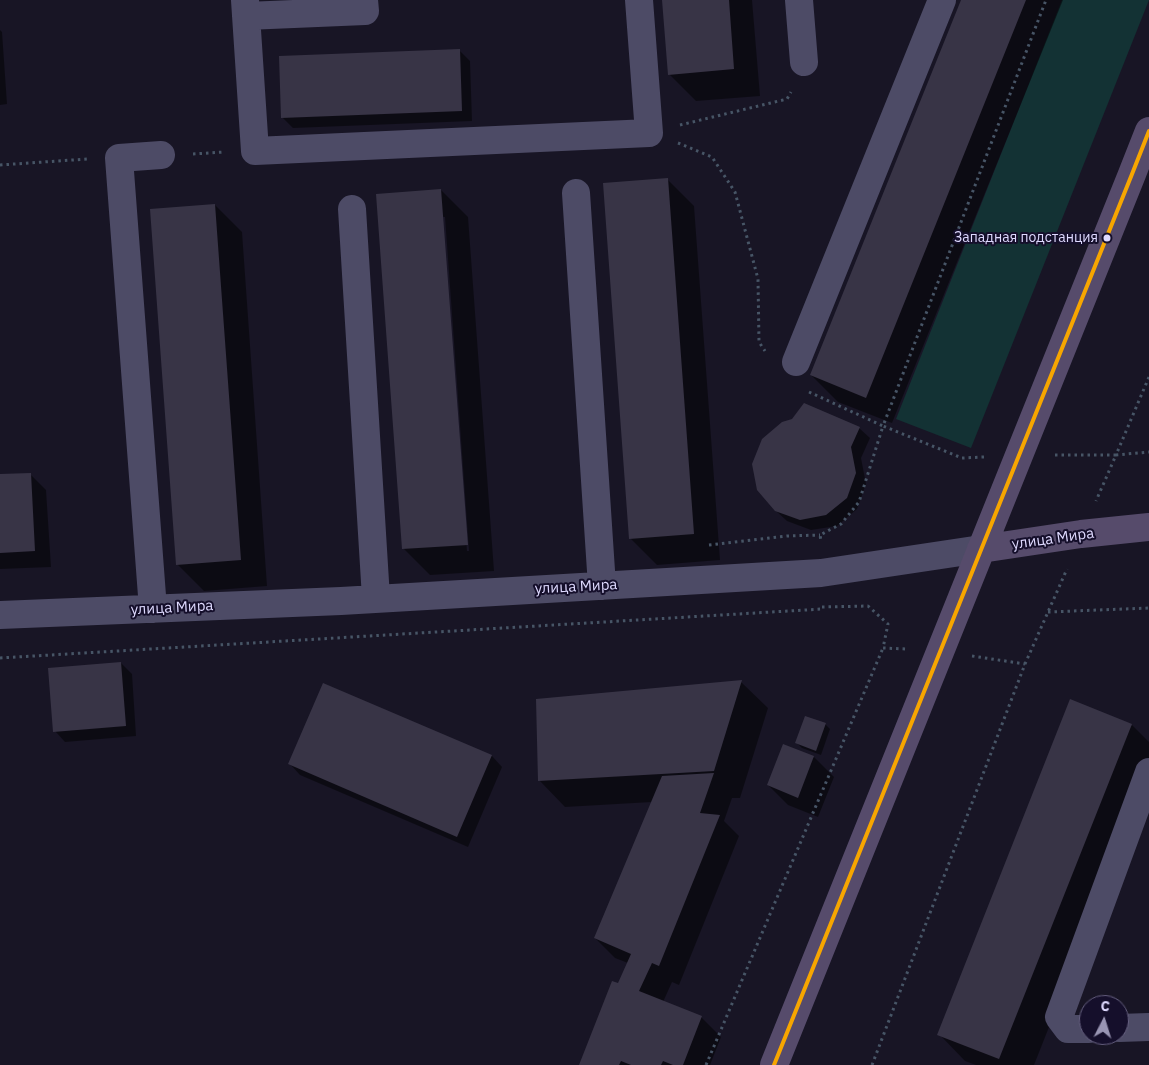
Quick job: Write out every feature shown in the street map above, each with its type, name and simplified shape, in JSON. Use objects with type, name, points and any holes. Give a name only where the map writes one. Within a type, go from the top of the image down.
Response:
[{"type":"main road","points":[[774,1065],[981,549],[1021,455],[1149,130]]},
{"type":"main road","name":"улица Мира","points":[[981,549],[1082,534],[1149,527]]},
{"type":"street","points":[[364,0],[365,11],[246,8],[255,151],[649,132],[639,0]]},
{"type":"street","points":[[799,0],[804,62]]},
{"type":"street","points":[[796,362],[942,0]]},
{"type":"street","points":[[153,609],[119,158],[161,155]]},
{"type":"street","points":[[576,193],[602,586]]},
{"type":"street","points":[[352,209],[376,598]]},
{"type":"street","name":"улица Мира","points":[[0,615],[376,598],[821,573],[981,549]]},
{"type":"street","points":[[1079,1029],[1068,1029],[1058,1017],[1149,772]]},
{"type":"street","points":[[1129,1028],[1149,1027]]},
{"type":"path","points":[[883,426],[1046,0]]},
{"type":"path","points":[[649,132],[787,99],[804,62]]},
{"type":"path","points":[[649,132],[712,156],[735,192],[758,279],[758,342],[770,358]]},
{"type":"path","points":[[161,155],[255,151]]},
{"type":"path","points":[[0,164],[119,158]]},
{"type":"path","points":[[796,362],[787,382],[883,426],[962,458],[1021,455],[1116,455],[1149,452]]},
{"type":"path","points":[[872,1065],[1022,674],[1149,377]]},
{"type":"path","points":[[1048,612],[1149,608]]},
{"type":"path","points":[[0,658],[822,609]]},
{"type":"path","points":[[706,1065],[884,648]]},
{"type":"green space","points":[[1062,0],[1149,0],[971,448],[896,419]]},
{"type":"building","points":[[662,0],[729,0],[734,69],[668,75]]},
{"type":"building","points":[[961,0],[1026,0],[866,398],[810,375]]},
{"type":"building","points":[[460,49],[462,111],[281,118],[279,56]]},
{"type":"building","points":[[668,178],[694,534],[629,539],[603,183]]},
{"type":"building","points":[[441,189],[468,545],[402,549],[376,194]]},
{"type":"building","points":[[215,204],[241,560],[176,565],[150,209]]},
{"type":"building","points":[[804,403],[860,427],[851,447],[856,473],[847,498],[826,515],[800,520],[775,511],[757,490],[752,464],[762,439],[782,422],[792,419]]},
{"type":"building","points":[[31,473],[35,551],[0,553],[0,474]]},
{"type":"building","points":[[121,662],[126,726],[53,732],[48,668]]},
{"type":"building","points":[[742,680],[714,771],[538,781],[536,699]]},
{"type":"building","points":[[323,683],[492,755],[457,837],[288,764]]},
{"type":"building","points":[[1070,699],[1132,724],[999,1059],[937,1035]]},
{"type":"building","points":[[805,716],[826,723],[816,751],[795,743]]},
{"type":"building","points":[[783,744],[814,756],[798,798],[767,785]]},
{"type":"building","points":[[714,773],[700,813],[720,815],[659,966],[652,963],[639,991],[702,1016],[683,1065],[673,1065],[663,1061],[661,1065],[631,1065],[621,1061],[619,1065],[579,1065],[612,981],[618,983],[631,954],[594,938],[662,776]]},
{"type":"transit line","points":[[774,1065],[1149,131]]},
{"type":"place","name":"Западная подстанция","points":[[1107,238]]}]
